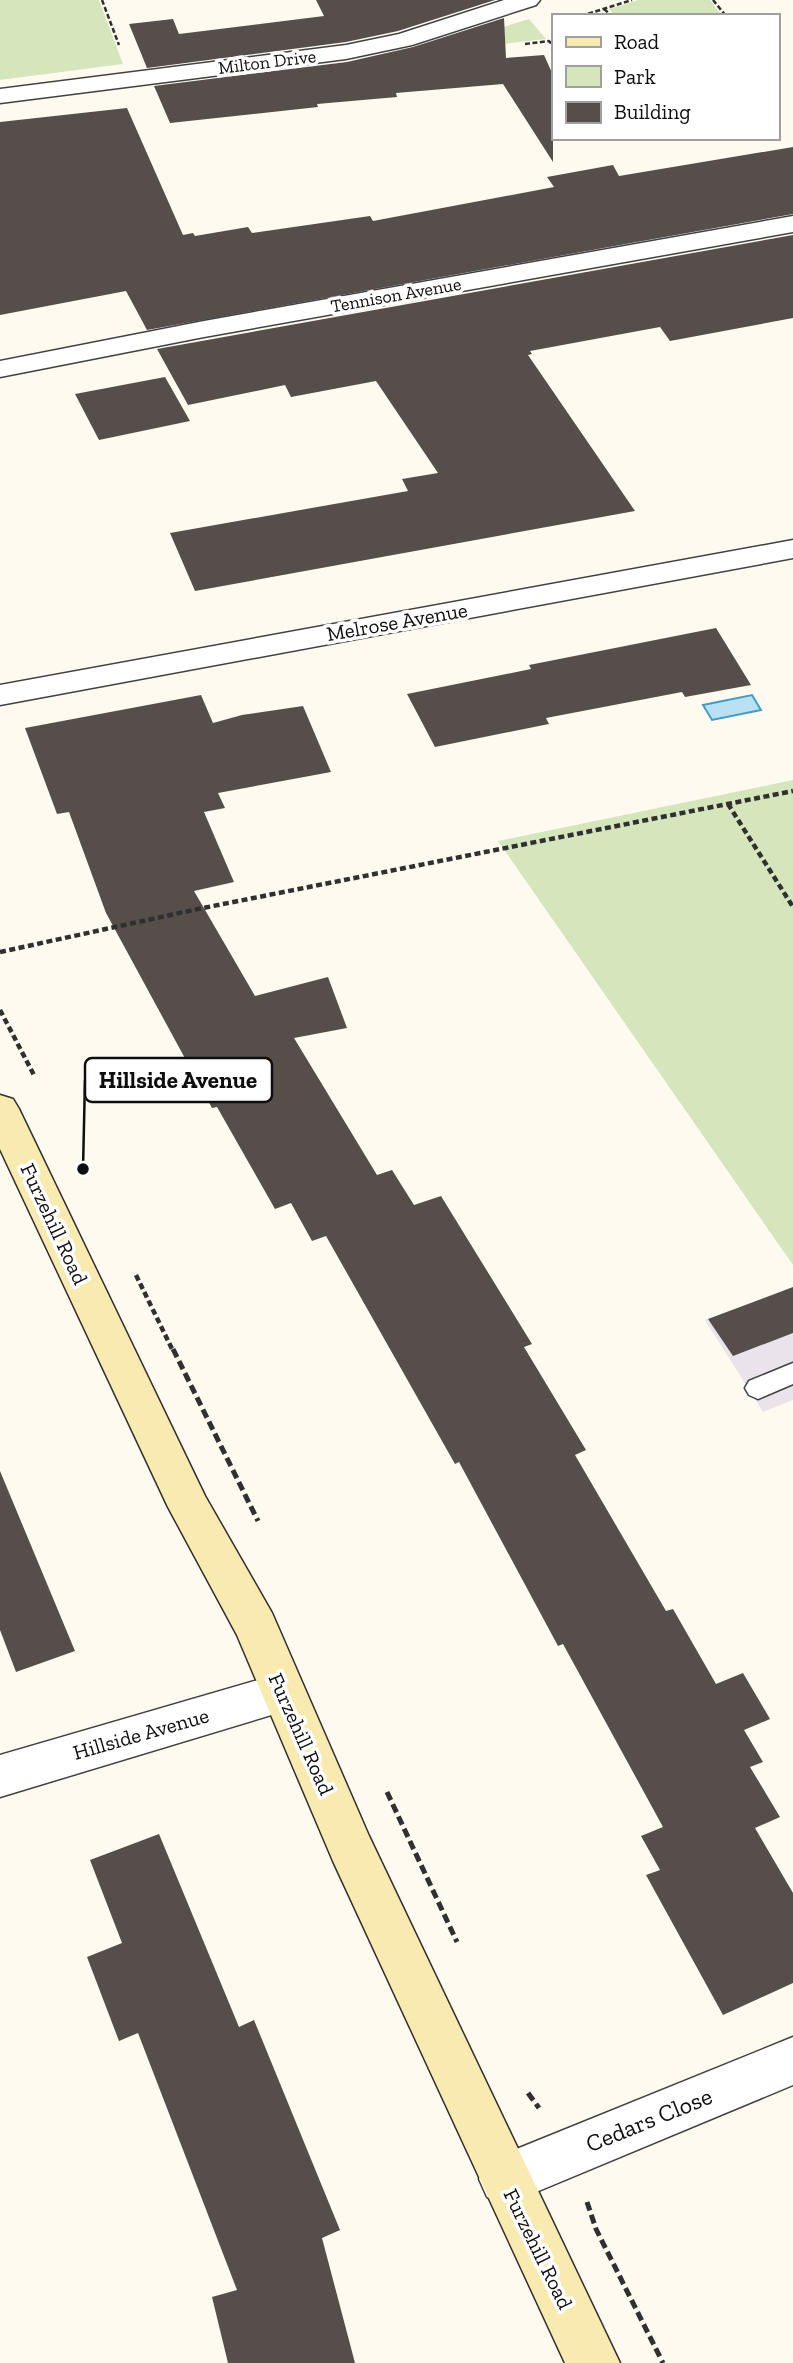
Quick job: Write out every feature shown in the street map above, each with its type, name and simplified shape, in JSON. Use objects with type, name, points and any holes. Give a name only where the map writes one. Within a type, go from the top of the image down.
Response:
[{"type":"street","name":"Milton Drive","points":[[0,96],[346,52],[404,40],[528,0]]},
{"type":"street","name":"Tennison Avenue","points":[[0,369],[190,331],[793,224]]},
{"type":"street","name":"Melrose Avenue","points":[[0,695],[793,549]]},
{"type":"street","name":"Furzehill Road","points":[[0,1109],[188,1507],[256,1627],[282,1693],[505,2179],[593,2363]]},
{"type":"street","name":"Hillside Avenue","points":[[0,1776],[282,1693]]},
{"type":"street","name":"Cedars Close","points":[[505,2179],[793,2062]]},
{"type":"lane","points":[[758,1388],[793,1373]]},
{"type":"path","points":[[102,0],[132,79]]},
{"type":"path","points":[[588,14],[632,0]]},
{"type":"path","points":[[713,0],[724,14]]},
{"type":"path","points":[[604,9],[610,14]]},
{"type":"path","points":[[0,952],[120,924],[793,791]]},
{"type":"path","points":[[728,804],[793,907]]},
{"type":"path","points":[[596,2229],[663,2363]]},
{"type":"shaded area","points":[[793,1291],[793,1400],[763,1412],[705,1320]]},
{"type":"green space","points":[[0,0],[99,0],[123,64],[0,80]]},
{"type":"green space","points":[[638,0],[710,0],[720,14],[614,14],[609,9]]},
{"type":"green space","points":[[529,19],[546,39],[433,52],[430,50]]},
{"type":"green space","points":[[793,780],[793,1265],[498,841]]},
{"type":"water","points":[[752,695],[761,710],[712,720],[703,705]]},
{"type":"building","points":[[316,0],[495,0],[398,31],[346,42],[147,68],[129,24],[173,19],[179,34],[324,16]]},
{"type":"building","points":[[504,18],[506,58],[544,55],[552,73],[553,162],[503,84],[396,93],[397,97],[317,104],[318,107],[170,123],[154,86],[347,62],[413,47]]},
{"type":"building","points":[[127,108],[183,235],[193,233],[195,236],[248,227],[252,233],[370,216],[373,221],[554,187],[547,177],[613,165],[619,176],[793,147],[793,214],[147,330],[126,291],[0,315],[0,122]]},
{"type":"building","points":[[793,235],[793,318],[670,341],[660,327],[530,351],[532,354],[528,355],[635,511],[195,591],[170,533],[408,491],[402,479],[438,473],[376,381],[291,397],[285,385],[188,405],[157,349]]},
{"type":"building","points":[[165,377],[190,421],[99,440],[75,394]]},
{"type":"building","points":[[716,628],[751,685],[685,697],[682,692],[546,718],[549,724],[435,747],[407,694],[531,669],[529,665]]},
{"type":"building","points":[[201,695],[213,723],[242,715],[303,706],[331,772],[218,793],[225,808],[204,812],[234,882],[194,891],[255,996],[328,977],[347,1028],[294,1038],[377,1175],[392,1170],[414,1205],[441,1196],[532,1344],[524,1347],[586,1450],[575,1455],[666,1611],[673,1609],[716,1684],[743,1673],[770,1719],[744,1730],[763,1762],[750,1767],[780,1817],[755,1828],[793,1893],[793,1983],[723,2015],[646,1875],[660,1870],[641,1836],[663,1827],[563,1644],[558,1646],[459,1462],[455,1464],[326,1236],[312,1241],[291,1203],[275,1209],[217,1107],[212,1108],[106,913],[69,812],[57,814],[25,728]]},
{"type":"building","points":[[793,1287],[793,1333],[733,1356],[708,1319]]},
{"type":"building","points":[[0,1471],[75,1651],[16,1672],[0,1630]]},
{"type":"building","points":[[159,1834],[239,2027],[254,2020],[340,2230],[322,2238],[355,2363],[228,2363],[212,2297],[237,2290],[138,2033],[119,2041],[87,1957],[122,1943],[90,1860]]},
{"type":"place","name":"Hillside Avenue","points":[[83,1169]]}]
